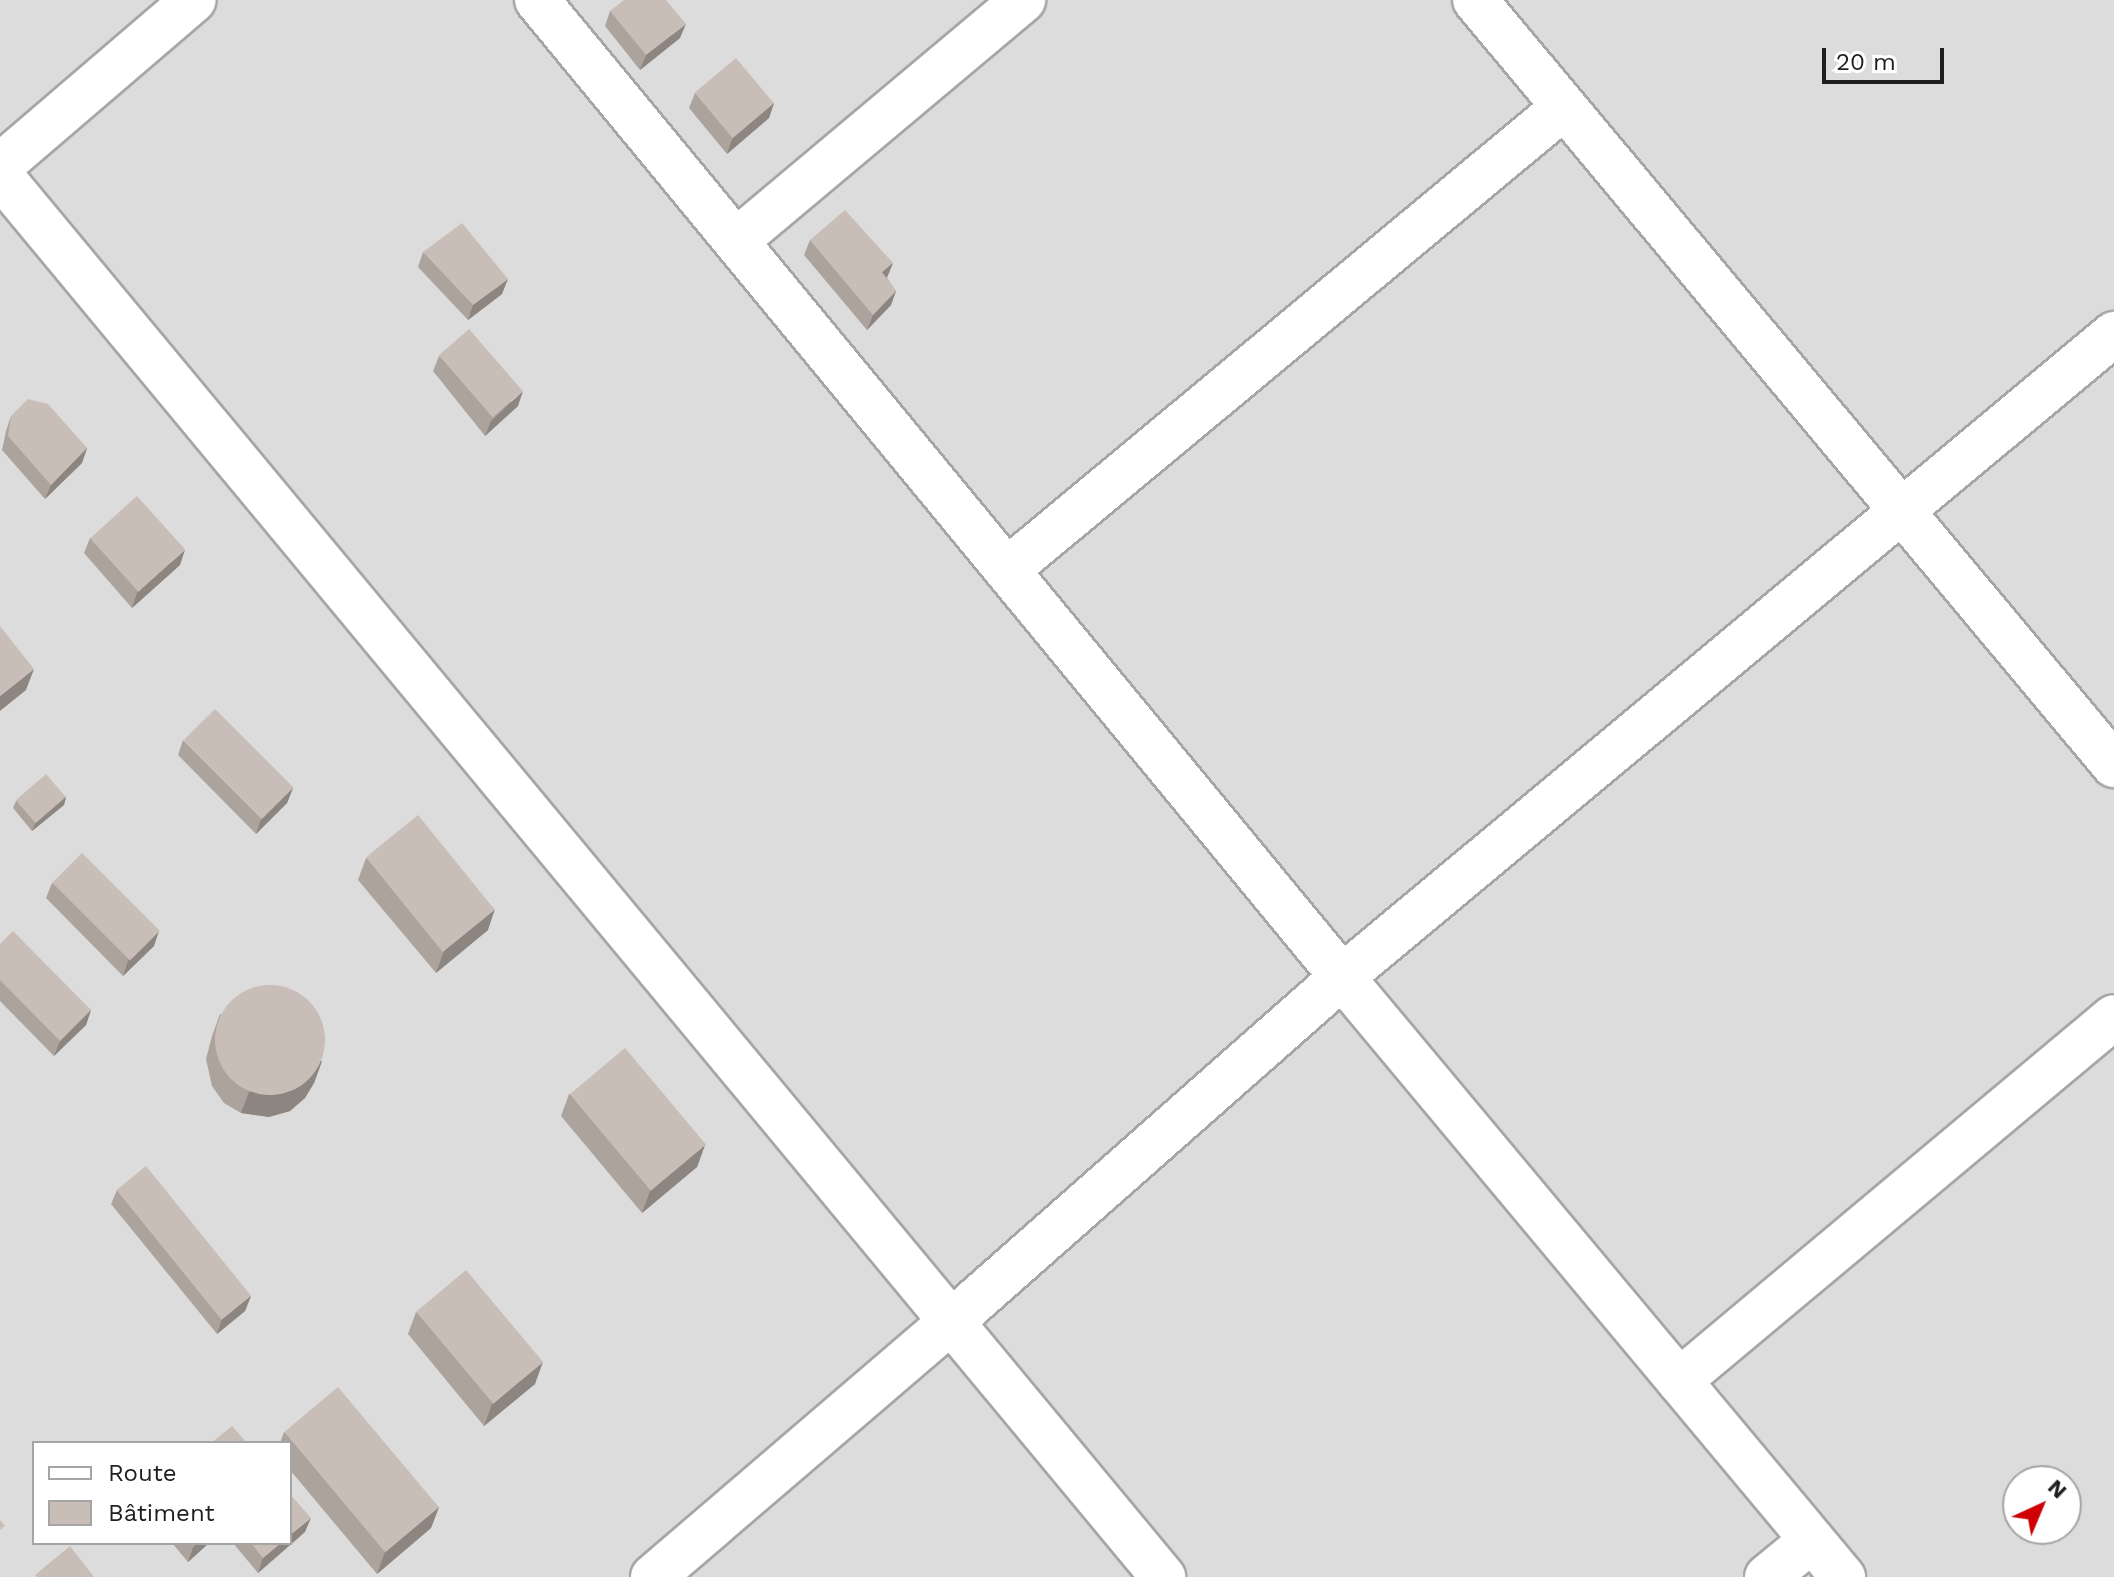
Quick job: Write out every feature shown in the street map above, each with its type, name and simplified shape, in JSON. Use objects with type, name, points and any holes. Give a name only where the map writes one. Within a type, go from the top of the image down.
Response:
[{"type":"street","points":[[0,166],[194,0]]},
{"type":"street","points":[[537,0],[1342,977],[1843,1577]]},
{"type":"street","points":[[736,241],[1023,0]]},
{"type":"street","points":[[1475,0],[2114,765]]},
{"type":"street","points":[[1007,570],[1564,107]]},
{"type":"street","points":[[0,175],[1163,1577]]},
{"type":"street","points":[[653,1577],[951,1322],[1342,977],[2114,334]]},
{"type":"street","points":[[1679,1381],[2114,1017]]},
{"type":"street","points":[[1767,1577],[1812,1540]]},
{"type":"shaded area","points":[[0,0],[2114,0],[2114,1577],[0,1577]]},
{"type":"building","points":[[624,0],[666,0],[686,24],[646,55],[610,11]]},
{"type":"building","points":[[736,58],[774,103],[733,138],[695,93]]},
{"type":"building","points":[[845,210],[893,263],[882,272],[896,291],[873,315],[810,240]]},
{"type":"building","points":[[462,223],[508,279],[473,305],[423,252]]},
{"type":"building","points":[[469,329],[523,391],[493,417],[439,355]]},
{"type":"building","points":[[28,399],[48,404],[87,448],[51,485],[8,436],[11,416]]},
{"type":"building","points":[[137,496],[185,550],[138,592],[90,538]]},
{"type":"building","points":[[0,626],[34,669],[0,696]]},
{"type":"building","points":[[215,709],[293,787],[262,819],[183,741]]},
{"type":"building","points":[[46,774],[66,797],[35,823],[16,800]]},
{"type":"building","points":[[418,815],[495,910],[443,952],[366,857]]},
{"type":"building","points":[[82,853],[160,931],[130,960],[52,883]]},
{"type":"building","points":[[13,931],[91,1010],[60,1041],[0,980],[0,944]]},
{"type":"building","points":[[270,985],[291,989],[309,1001],[321,1019],[325,1040],[321,1061],[309,1079],[291,1091],[270,1095],[249,1091],[231,1079],[219,1061],[215,1040],[219,1019],[231,1001],[249,989]]},
{"type":"building","points":[[625,1048],[706,1145],[651,1191],[570,1094]]},
{"type":"building","points":[[146,1166],[251,1296],[222,1320],[116,1190]]},
{"type":"building","points":[[466,1270],[543,1362],[493,1404],[416,1312]]},
{"type":"building","points":[[338,1387],[439,1507],[385,1552],[284,1432]]},
{"type":"building","points":[[232,1426],[245,1441],[213,1441]]},
{"type":"building","points":[[292,1496],[311,1518],[292,1533]]},
{"type":"building","points":[[253,1545],[279,1545],[263,1558]]},
{"type":"building","points":[[70,1546],[94,1577],[35,1575]]}]
